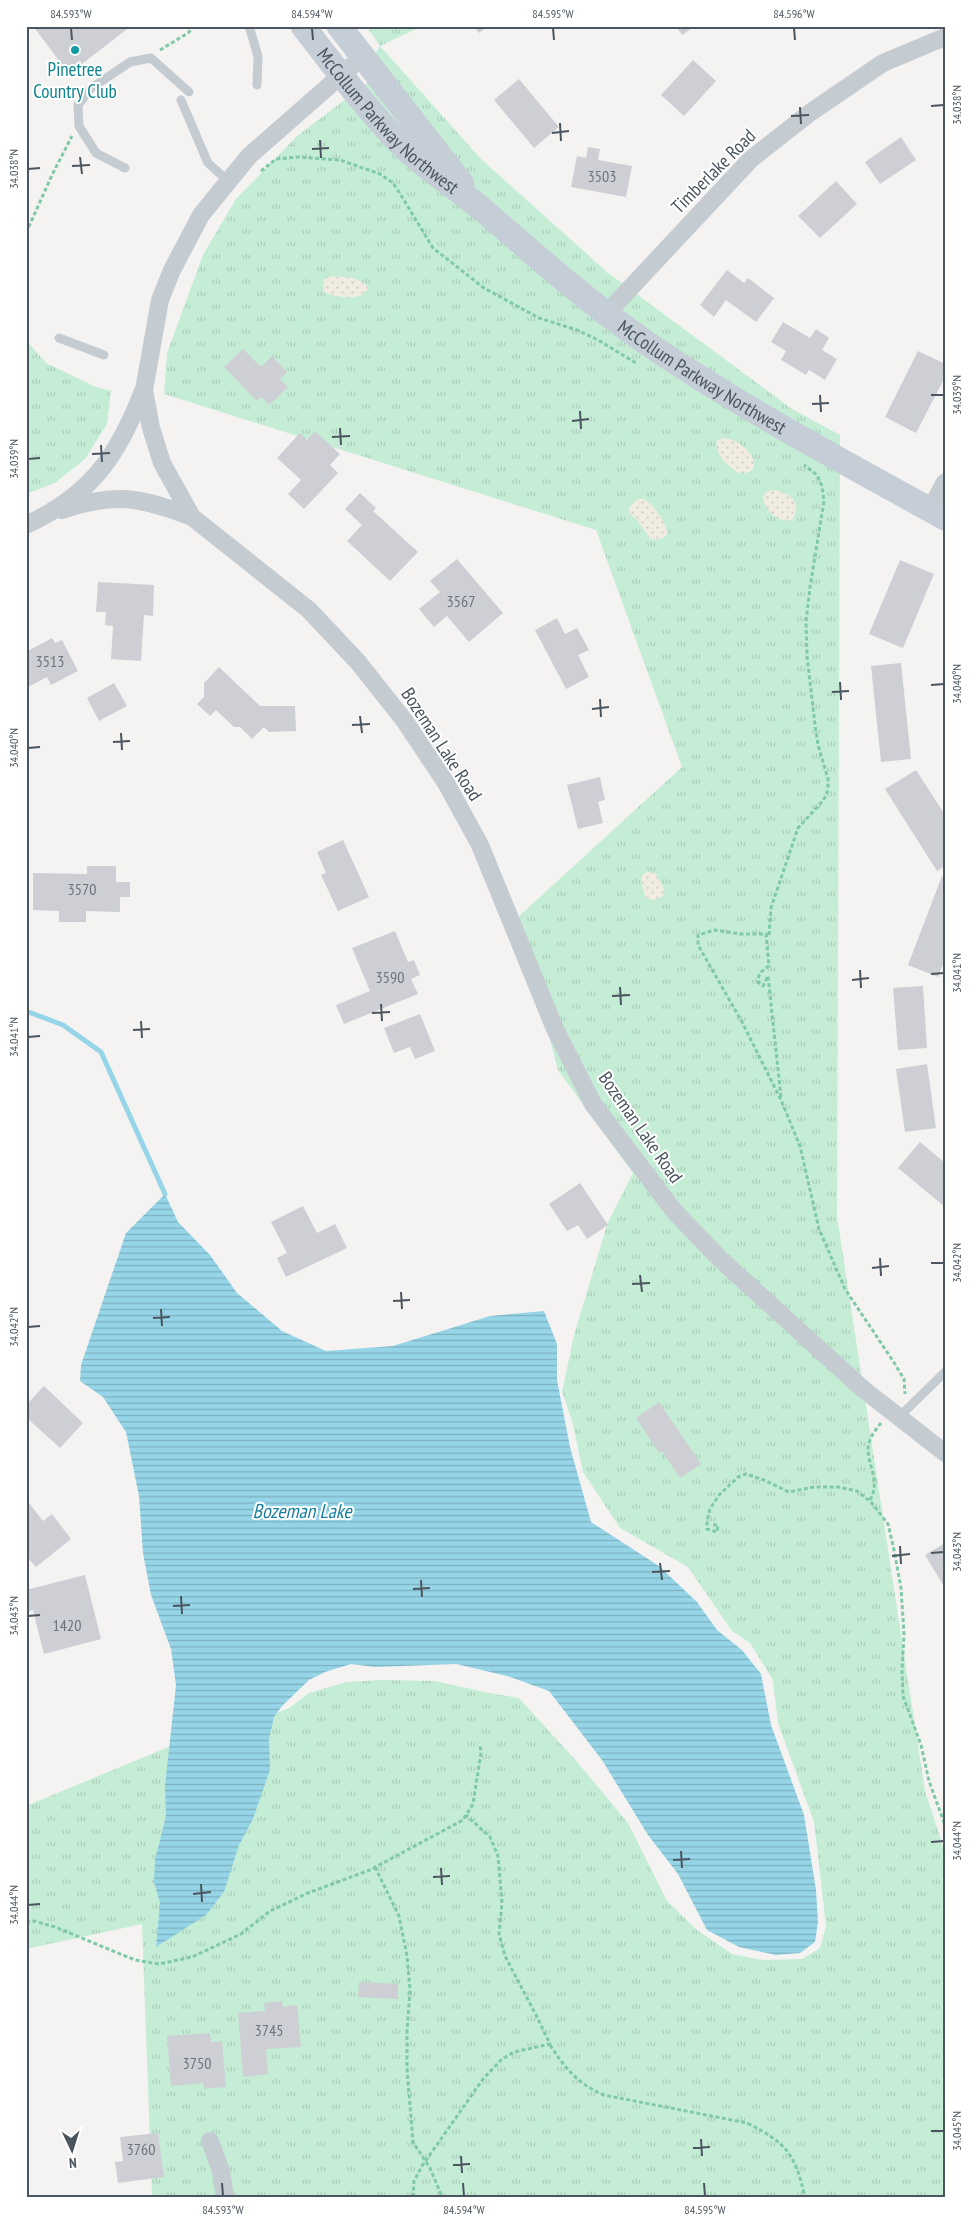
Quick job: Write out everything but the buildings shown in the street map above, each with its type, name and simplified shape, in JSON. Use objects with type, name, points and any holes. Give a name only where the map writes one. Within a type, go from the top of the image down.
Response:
[{"type":"street","name":"McCollum Parkway Northwest","points":[[303,26],[340,74],[392,135],[413,156],[435,175],[480,208],[606,314],[642,340],[751,409],[937,514]]},
{"type":"street","name":"McCollum Parkway Northwest","points":[[339,26],[480,208]]},
{"type":"street","name":"Timberlake Road","points":[[606,314],[751,159],[817,108],[883,63],[945,37]]},
{"type":"street","name":"Bozeman Lake Road","points":[[363,56],[340,74],[249,156],[201,214],[172,270],[160,300],[144,390],[151,428],[162,462],[192,517],[309,610],[358,662],[404,720],[446,783],[480,845],[555,1029],[593,1104],[674,1211],[749,1286],[864,1389],[945,1453]]},
{"type":"street","points":[[50,514],[93,480],[114,455],[130,426],[144,390]]},
{"type":"street","points":[[937,514],[945,482]]},
{"type":"street","points":[[26,525],[50,514],[90,501],[126,498],[162,506],[192,517]]},
{"type":"street","points":[[210,2141],[221,2171],[225,2197]]},
{"type":"lane","points":[[248,26],[258,56],[257,85]]},
{"type":"lane","points":[[125,168],[96,153],[79,126],[78,105],[90,90],[130,62],[151,58],[189,92]]},
{"type":"lane","points":[[181,100],[208,162],[228,181]]},
{"type":"lane","points":[[59,338],[104,355]]},
{"type":"lane","points":[[899,1417],[945,1372]]},
{"type":"path","points":[[151,58],[163,48],[188,33],[194,26]]},
{"type":"path","points":[[26,233],[72,136]]},
{"type":"path","points":[[256,175],[276,159],[285,157],[340,160],[380,174],[392,183],[399,192],[433,248],[484,288],[539,318],[577,330],[598,340],[638,364]]},
{"type":"path","points":[[768,935],[770,908],[798,828],[823,800],[828,789],[828,779],[818,745],[815,725],[807,656],[806,622],[824,501],[822,486],[817,475],[801,464]]},
{"type":"path","points":[[781,1097],[768,976],[763,986],[758,982],[758,977],[762,970],[769,966],[766,934],[740,934],[714,930],[698,935],[698,945],[742,1022],[781,1100],[800,1146],[822,1240],[845,1289],[904,1379],[905,1398]]},
{"type":"path","points":[[870,1500],[874,1494],[875,1475],[869,1452],[869,1441],[881,1423]]},
{"type":"path","points":[[713,1525],[718,1525],[717,1532],[707,1529],[707,1521],[710,1509],[719,1495],[738,1478],[746,1474],[789,1492],[814,1487],[838,1487],[857,1491],[871,1502],[888,1524],[901,1588],[904,1634],[903,1696],[921,1745],[929,1782],[945,1825]]},
{"type":"path","points":[[26,1922],[42,1923],[135,1960],[159,1964],[192,1958],[216,1948],[241,1934],[270,1912],[308,1894],[375,1867],[463,1820],[473,1804],[481,1753],[480,1744]]},
{"type":"path","points":[[412,2197],[414,2182],[425,2161],[483,2078],[502,2059],[514,2052],[550,2044],[505,1956],[499,1934],[502,1903],[498,1856],[490,1837],[466,1815]]},
{"type":"path","points":[[375,1867],[399,1916],[407,1956],[410,1990],[407,2031],[410,2115],[413,2142],[425,2161],[442,2197]]},
{"type":"path","points":[[550,2045],[575,2078],[588,2088],[604,2095],[747,2123],[766,2132],[788,2149],[798,2168],[805,2197]]},
{"type":"green space","points":[[366,26],[422,26],[380,46]]},
{"type":"green space","points":[[380,46],[481,159],[607,272],[792,409],[840,435],[837,1216],[925,1791],[945,1852],[945,2197],[152,2197],[142,1924],[26,1949],[26,1806],[219,1726],[259,1720],[289,1708],[309,1693],[346,1682],[382,1680],[435,1681],[519,1698],[579,1764],[628,1823],[667,1901],[697,1930],[732,1954],[762,1960],[802,1959],[820,1948],[826,1926],[814,1822],[778,1723],[773,1680],[750,1643],[732,1631],[688,1567],[620,1528],[583,1472],[573,1424],[562,1392],[574,1335],[608,1222],[633,1173],[558,1070],[518,917],[682,767],[596,530],[164,394],[167,353],[203,255],[236,199],[297,136],[367,83],[369,64]]},
{"type":"green space","points":[[26,340],[46,363],[94,386],[111,391],[107,424],[85,459],[55,483],[26,494]]},
{"type":"sand","points":[[332,276],[356,279],[368,287],[365,292],[355,297],[329,294],[324,292],[323,285],[325,278]]},
{"type":"sand","points":[[723,438],[740,444],[747,450],[754,463],[753,469],[748,472],[739,473],[722,459],[717,450],[717,440]]},
{"type":"sand","points":[[773,490],[784,493],[793,499],[796,508],[792,520],[782,520],[769,512],[763,497],[766,492]]},
{"type":"sand","points":[[642,499],[655,508],[662,519],[668,534],[662,538],[651,539],[637,520],[630,514],[629,507],[637,500]]},
{"type":"sand","points":[[647,872],[655,873],[663,887],[664,895],[654,900],[645,896],[641,881],[642,875]]},
{"type":"water","name":"Bozeman Lake","points":[[165,1194],[178,1222],[210,1255],[237,1293],[282,1331],[326,1351],[393,1346],[490,1316],[544,1311],[557,1344],[557,1380],[570,1447],[591,1522],[659,1566],[697,1602],[717,1630],[742,1650],[761,1674],[771,1725],[804,1815],[816,1890],[818,1922],[815,1942],[800,1953],[776,1955],[739,1947],[707,1930],[678,1874],[648,1835],[602,1760],[549,1691],[507,1676],[456,1664],[375,1667],[351,1664],[325,1672],[309,1680],[282,1706],[274,1717],[269,1739],[270,1770],[253,1819],[239,1845],[224,1892],[206,1915],[156,1947],[160,1903],[154,1882],[155,1860],[166,1816],[165,1786],[176,1685],[171,1649],[151,1595],[143,1553],[139,1496],[126,1432],[103,1397],[80,1381],[81,1365],[126,1233]]},
{"type":"waterway","points":[[26,1011],[63,1025],[101,1052],[165,1194]]},
{"type":"place","name":"Pinetree Country Club","points":[[75,50]]}]
